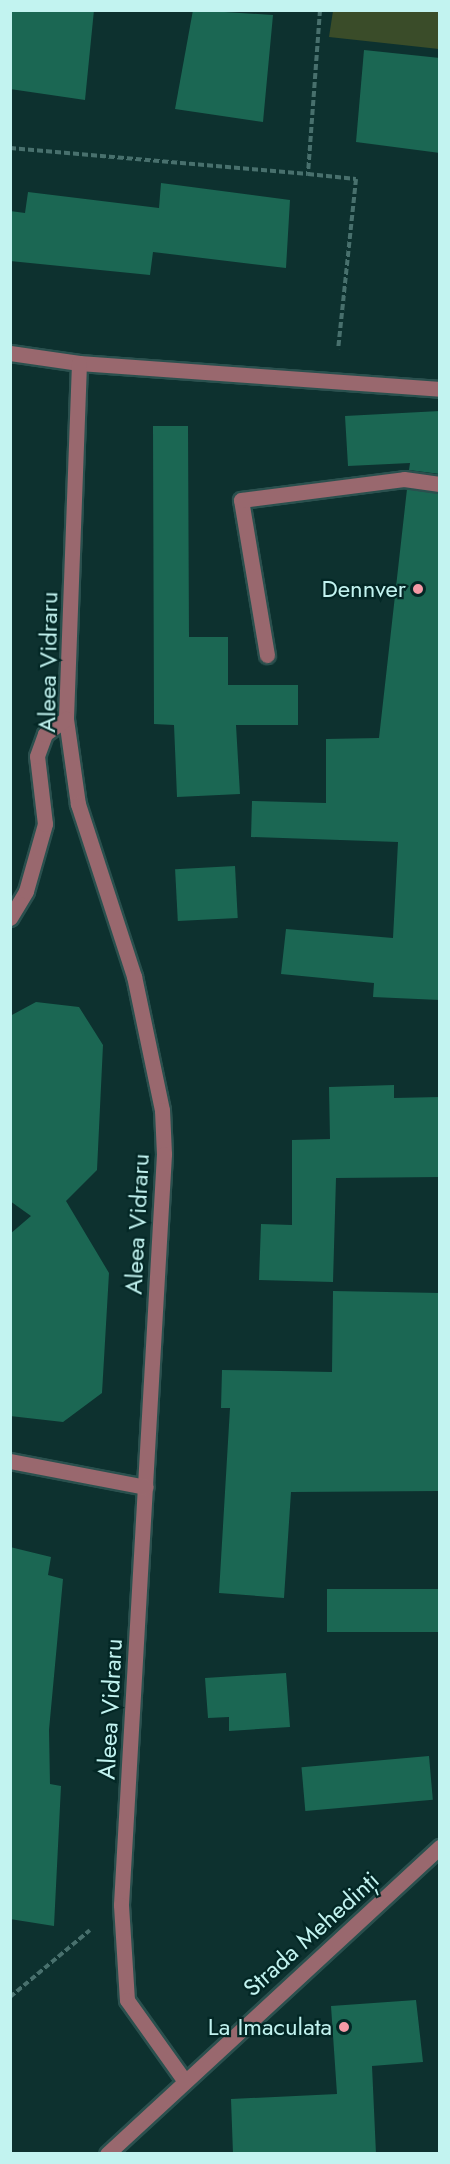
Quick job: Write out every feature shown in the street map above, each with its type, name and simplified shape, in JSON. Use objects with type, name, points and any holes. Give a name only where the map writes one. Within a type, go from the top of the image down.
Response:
[{"type":"street","points":[[10,353],[79,363],[440,389]]},
{"type":"street","name":"Aleea Vidraru","points":[[79,363],[66,719],[78,804],[134,975],[162,1110],[146,1487],[121,1905],[127,2000],[184,2080]]},
{"type":"street","points":[[267,655],[241,500],[404,479],[440,484]]},
{"type":"street","points":[[10,918],[26,891],[45,824],[37,756],[45,734],[66,719]]},
{"type":"street","points":[[10,1461],[146,1487]]},
{"type":"street","name":"Strada Mehedinți","points":[[107,2154],[184,2080],[440,1847]]},
{"type":"path","points":[[308,174],[320,10]]},
{"type":"path","points":[[10,148],[356,179],[335,380]]},
{"type":"path","points":[[10,1996],[121,1905]]},
{"type":"green space","points":[[333,11],[439,11],[439,49],[329,37]]},
{"type":"building","points":[[10,10],[94,10],[85,100],[10,89]]},
{"type":"building","points":[[193,10],[273,15],[263,122],[175,109]]},
{"type":"building","points":[[364,50],[440,58],[440,153],[356,142]]},
{"type":"building","points":[[161,183],[290,200],[286,268],[153,252],[150,275],[10,261],[10,211],[25,213],[28,192],[159,208]]},
{"type":"building","points":[[440,411],[440,474],[409,470],[410,463],[348,466],[345,416]]},
{"type":"building","points":[[153,426],[188,426],[189,637],[228,637],[228,685],[298,685],[298,725],[236,725],[240,794],[177,797],[174,725],[154,724]]},
{"type":"building","points":[[407,489],[440,494],[440,1000],[373,997],[374,983],[281,974],[286,929],[393,938],[398,842],[251,837],[252,801],[326,803],[326,739],[379,738]]},
{"type":"building","points":[[235,866],[238,918],[178,921],[175,869]]},
{"type":"building","points":[[36,1002],[79,1007],[103,1045],[97,1170],[66,1201],[109,1273],[102,1393],[63,1422],[10,1416],[10,1234],[31,1216],[10,1201],[10,1016]]},
{"type":"building","points":[[394,1085],[394,1098],[440,1097],[440,1177],[336,1178],[333,1282],[259,1280],[261,1224],[292,1225],[292,1140],[330,1139],[329,1087]]},
{"type":"building","points":[[333,1291],[440,1293],[440,1491],[291,1492],[284,1598],[219,1593],[230,1408],[221,1408],[222,1370],[332,1372]]},
{"type":"building","points":[[10,1547],[51,1557],[48,1575],[63,1579],[49,1730],[50,1784],[61,1786],[54,1926],[10,1919]]},
{"type":"building","points":[[327,1589],[440,1589],[440,1632],[327,1632]]},
{"type":"building","points":[[286,1673],[290,1727],[229,1731],[229,1717],[208,1718],[205,1678]]},
{"type":"building","points":[[429,1756],[433,1800],[305,1811],[301,1767]]},
{"type":"building","points":[[416,2000],[423,2062],[372,2066],[376,2154],[233,2154],[231,2099],[337,2094],[331,2006]]},
{"type":"place","name":"Dennver","points":[[418,589]]},
{"type":"place","name":"La Imaculata","points":[[344,2027]]}]
